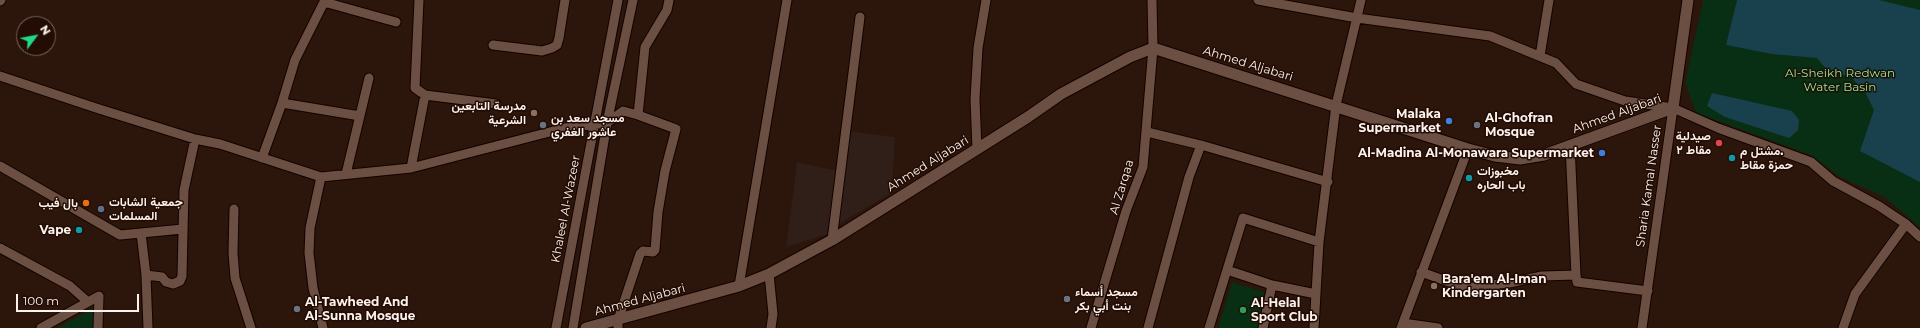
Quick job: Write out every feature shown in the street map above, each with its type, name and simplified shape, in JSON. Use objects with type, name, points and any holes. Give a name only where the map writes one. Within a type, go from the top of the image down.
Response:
[{"type":"street","points":[[420,0],[415,88],[425,95],[496,104]]},
{"type":"street","points":[[493,45],[542,51],[552,48],[556,45],[559,38],[565,0]]},
{"type":"street","name":"Khaleel Al-Wazeer","points":[[556,328],[618,0]]},
{"type":"street","name":"Khaleel Al-Wazeer","points":[[573,328],[607,123],[633,0]]},
{"type":"street","points":[[638,115],[645,47],[667,10],[669,0]]},
{"type":"street","points":[[739,286],[787,0]]},
{"type":"street","points":[[977,149],[975,99],[978,48],[986,0]]},
{"type":"street","name":"Al Zarqaa","points":[[1091,328],[1126,211],[1142,168],[1147,132],[1153,48],[1152,0]]},
{"type":"street","points":[[1258,0],[1302,4],[1357,18],[1490,36],[1556,63],[1576,84],[1625,102],[1673,108]]},
{"type":"street","points":[[1314,328],[1319,242],[1328,182],[1336,105],[1361,0]]},
{"type":"street","points":[[1540,56],[1549,0]]},
{"type":"street","name":"Sharia Kamal Nasser","points":[[1642,328],[1688,0]]},
{"type":"street","points":[[262,158],[282,103],[295,60],[325,1],[396,22]]},
{"type":"street","points":[[832,240],[860,18]]},
{"type":"street","name":"Ahmed Aljabari","points":[[586,328],[618,324],[739,286],[769,274],[832,240],[1028,117],[1061,94],[1130,57],[1153,48],[1336,105],[1468,149],[1495,156],[1520,159],[1544,155],[1570,144],[1673,108],[1718,128],[1811,162],[1833,180],[1880,206],[1906,224],[1920,237]]},
{"type":"street","points":[[0,76],[321,177],[411,168],[565,128],[607,123],[623,111],[676,129],[665,170],[658,212],[655,250],[653,252],[643,251],[640,254],[618,324]]},
{"type":"street","points":[[346,174],[369,78]]},
{"type":"street","points":[[411,168],[425,95]]},
{"type":"street","points":[[282,103],[360,116]]},
{"type":"street","points":[[1147,132],[1200,145],[1328,182]]},
{"type":"street","points":[[146,275],[162,277],[166,282],[173,284],[180,281],[182,276],[184,190],[195,138]]},
{"type":"street","points":[[1570,144],[1577,282],[1648,291]]},
{"type":"street","points":[[1148,328],[1189,177],[1200,145]]},
{"type":"street","points":[[1438,328],[1402,326],[1468,149]]},
{"type":"street","points":[[0,166],[120,235],[183,229]]},
{"type":"street","points":[[321,177],[310,228],[309,253],[312,288],[323,328]]},
{"type":"street","points":[[234,208],[233,253],[235,278],[251,328]]},
{"type":"street","points":[[1209,328],[1242,218],[1319,242]]},
{"type":"street","points":[[1842,328],[1855,294],[1906,224]]},
{"type":"street","points":[[141,233],[146,275],[148,328]]},
{"type":"street","points":[[0,248],[70,286],[88,302]]},
{"type":"street","points":[[1227,270],[1272,285],[1316,294]]},
{"type":"street","points":[[1421,272],[1466,288],[1510,283],[1542,276],[1576,275]]},
{"type":"street","points":[[769,274],[773,314],[771,328]]},
{"type":"street","points":[[1263,328],[1272,285]]},
{"type":"street","points":[[41,328],[99,296],[98,328]]},
{"type":"shaded area","points":[[848,131],[895,137],[892,193],[835,226]]},
{"type":"shaded area","points":[[797,162],[838,171],[828,234],[786,247]]},
{"type":"green space","name":"Al-Sheikh Redwan Water Basin","points":[[1703,0],[1920,0],[1920,227],[1884,197],[1840,177],[1811,155],[1696,113],[1685,83]]},
{"type":"green space","name":"Al-Helal Sport Club","points":[[1232,282],[1267,293],[1258,328],[1218,328]]},
{"type":"green space","points":[[94,308],[92,328],[57,328]]},
{"type":"water","name":"Al-Sheikh Redwan Water Basin","points":[[1737,0],[1879,0],[1920,10],[1920,182],[1860,151],[1874,110],[1865,92],[1851,77],[1827,70],[1817,58],[1772,54],[1726,45]]},
{"type":"water","points":[[1712,93],[1792,111],[1799,120],[1798,130],[1789,138],[1725,117],[1707,106]]},
{"type":"place","name":"مدرسة التابعين الشرعية","points":[[534,113]]},
{"type":"place","name":"Malaka Supermarket","points":[[1449,121]]},
{"type":"place","name":"مسجد سعد بن عاشور الغفري","points":[[543,125]]},
{"type":"place","name":"Al-Ghofran Mosque","points":[[1477,125]]},
{"type":"place","name":"صيدلية مقاط ٢","points":[[1719,143]]},
{"type":"place","name":"Al-Madina Al-Monawara Supermarket","points":[[1602,153]]},
{"type":"place","name":"مشتل م. حمزة مقاط","points":[[1732,158]]},
{"type":"place","name":"مخبوزات باب الحاره","points":[[1469,178]]},
{"type":"place","name":"بال فيب","points":[[86,203]]},
{"type":"place","name":"جمعية الشابات المسلمات","points":[[101,209]]},
{"type":"place","name":"Vape","points":[[79,230]]},
{"type":"place","name":"Bara'em Al-Iman Kindergarten","points":[[1434,286]]},
{"type":"place","name":"مسجد أسماء بنت أبي بكر","points":[[1067,299]]},
{"type":"place","name":"Al-Tawheed And Al-Sunna Mosque","points":[[297,309]]},
{"type":"place","name":"Al-Helal Sport Club","points":[[1243,310]]}]
